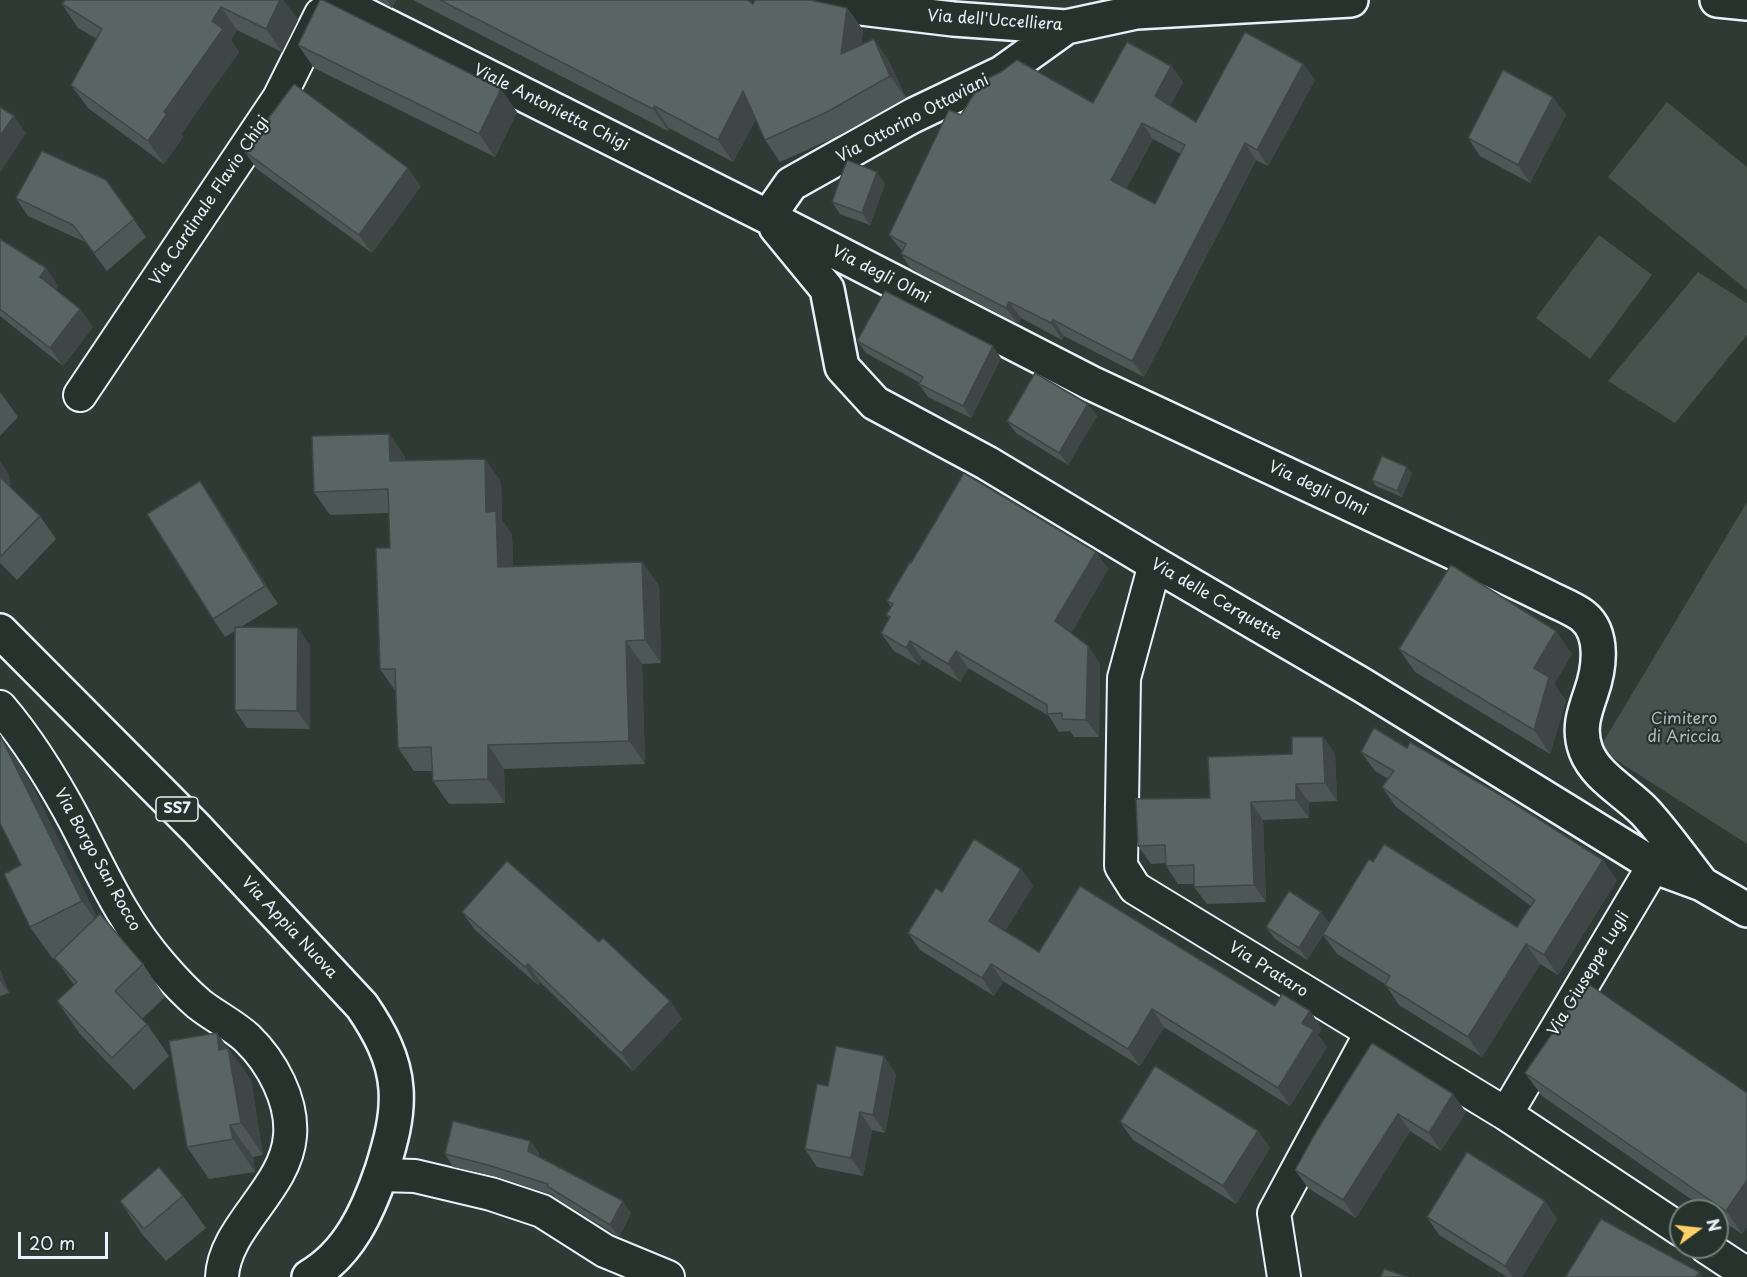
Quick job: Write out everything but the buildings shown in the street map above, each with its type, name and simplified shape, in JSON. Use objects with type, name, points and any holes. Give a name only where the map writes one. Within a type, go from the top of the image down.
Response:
[{"type":"street","name":"Via Cardinale Flavio Chigi","points":[[80,395],[279,98],[328,0]]},
{"type":"street","name":"Viale Antonietta Chigi","points":[[335,0],[768,217]]},
{"type":"street","name":"Via dell'Uccelliera","points":[[818,0],[836,5],[953,19],[1066,27],[1136,12],[1351,0]]},
{"type":"street","points":[[1717,0],[1747,3]]},
{"type":"street","name":"Via Ottorino Ottaviani","points":[[768,217],[791,184],[912,116],[1002,73],[1066,27]]},
{"type":"street","name":"Via delle Cerquette","points":[[768,217],[827,289],[842,367],[875,403],[987,463],[1381,696],[1654,865],[1702,884],[1747,910]]},
{"type":"street","name":"Via degli Olmi","points":[[768,217],[1091,383],[1489,569],[1585,617],[1592,628],[1598,650],[1596,674],[1583,716],[1582,737],[1586,750],[1603,775],[1646,813],[1702,884]]},
{"type":"street","name":"Via Prataro","points":[[1155,564],[1124,678],[1121,866],[1135,888],[1506,1114],[1669,1222]]},
{"type":"street","name":"Via Appia Nuova","points":[[0,631],[196,828],[362,1006],[382,1039],[389,1056],[396,1089],[394,1125],[390,1144],[363,1220],[333,1258],[309,1277]]},
{"type":"street","name":"Via Borgo San Rocco","points":[[0,707],[48,772],[111,893],[151,954],[197,1002],[247,1038],[262,1055],[279,1084],[288,1113],[290,1136],[285,1157],[272,1182],[230,1246],[224,1260],[222,1277]]},
{"type":"street","name":"Via Giuseppe Lugli","points":[[1506,1114],[1654,865]]},
{"type":"street","points":[[1284,1277],[1274,1214],[1371,1033]]},
{"type":"street","points":[[380,1175],[415,1176],[491,1194],[542,1211],[605,1251],[668,1277]]},
{"type":"street","points":[[1724,1259],[1747,1274]]},
{"type":"green space","points":[[1667,102],[1747,167],[1747,290],[1608,177]]},
{"type":"green space","points":[[1599,235],[1652,275],[1590,359],[1536,318]]},
{"type":"green space","points":[[1698,272],[1747,303],[1747,335],[1675,423],[1608,381]]},
{"type":"green space","name":"Cimitero di Ariccia","points":[[1747,502],[1747,844],[1599,749]]}]
